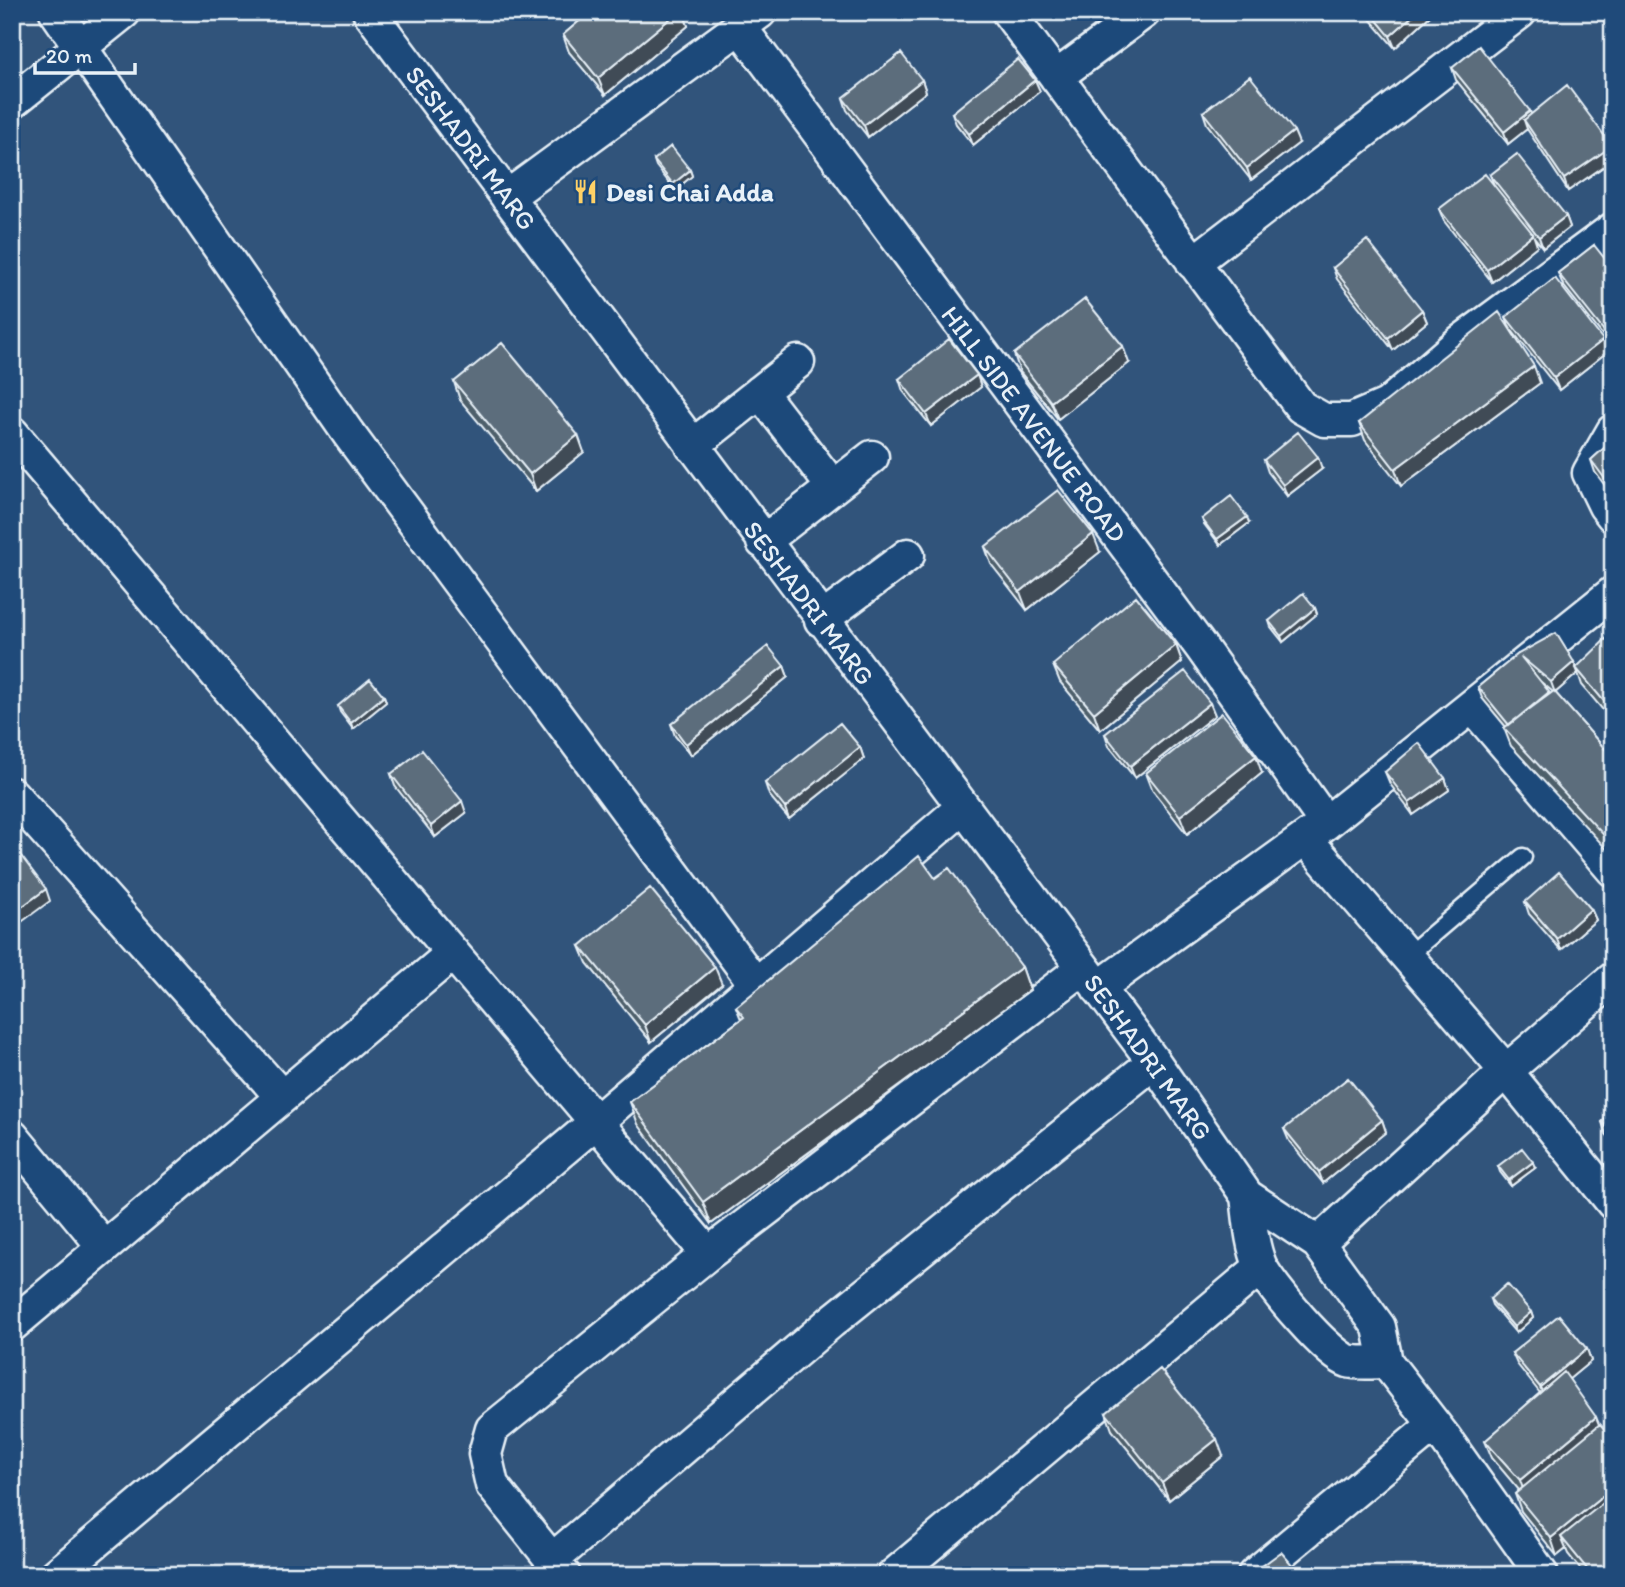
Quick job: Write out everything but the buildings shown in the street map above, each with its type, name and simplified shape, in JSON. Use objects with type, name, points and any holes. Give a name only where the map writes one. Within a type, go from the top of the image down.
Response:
[{"type":"street","points":[[56,12],[348,433],[756,985]]},
{"type":"street","points":[[15,94],[82,47],[124,12]]},
{"type":"street","points":[[1008,12],[1301,407],[1324,420],[1352,420],[1387,405],[1460,342],[1613,229]]},
{"type":"street","points":[[1056,77],[1143,12]]},
{"type":"street","points":[[1193,263],[1520,12]]},
{"type":"street","name":"SESHADRI MARG","points":[[380,16],[507,197],[1154,1062],[1247,1196],[1318,1242],[1379,1328],[1386,1362],[1542,1575]]},
{"type":"street","points":[[507,197],[750,20]]},
{"type":"street","name":"HILL SIDE AVENUE ROAD","points":[[750,20],[1200,647],[1315,831],[1407,956],[1507,1071],[1613,1203]]},
{"type":"street","points":[[692,446],[798,362]]},
{"type":"street","points":[[760,392],[833,487]]},
{"type":"street","points":[[1613,431],[1589,472],[1605,506],[1613,516]]},
{"type":"street","points":[[12,433],[708,1254]]},
{"type":"street","points":[[763,542],[872,457]]},
{"type":"street","points":[[821,620],[908,555]]},
{"type":"street","points":[[1154,1062],[831,1322],[558,1568],[492,1485],[485,1454],[492,1429],[708,1254],[1091,978],[1315,831],[1613,593]]},
{"type":"street","points":[[1472,706],[1613,870]]},
{"type":"street","points":[[12,794],[282,1097]]},
{"type":"street","points":[[56,1575],[596,1122],[963,807]]},
{"type":"street","points":[[12,1325],[453,953]]},
{"type":"street","points":[[1318,1242],[1613,979]]},
{"type":"street","points":[[12,1136],[104,1247]]},
{"type":"street","name":"SESHADRI MARG","points":[[1247,1196],[1252,1240],[1261,1267],[1279,1295],[1319,1338],[1347,1361],[1386,1362]]},
{"type":"street","points":[[894,1575],[1261,1267]]},
{"type":"street","points":[[1254,1575],[1434,1424]]},
{"type":"lane","points":[[1407,956],[1523,857]]},
{"type":"place","name":"Desi Chai Adda","points":[[586,192]]}]
